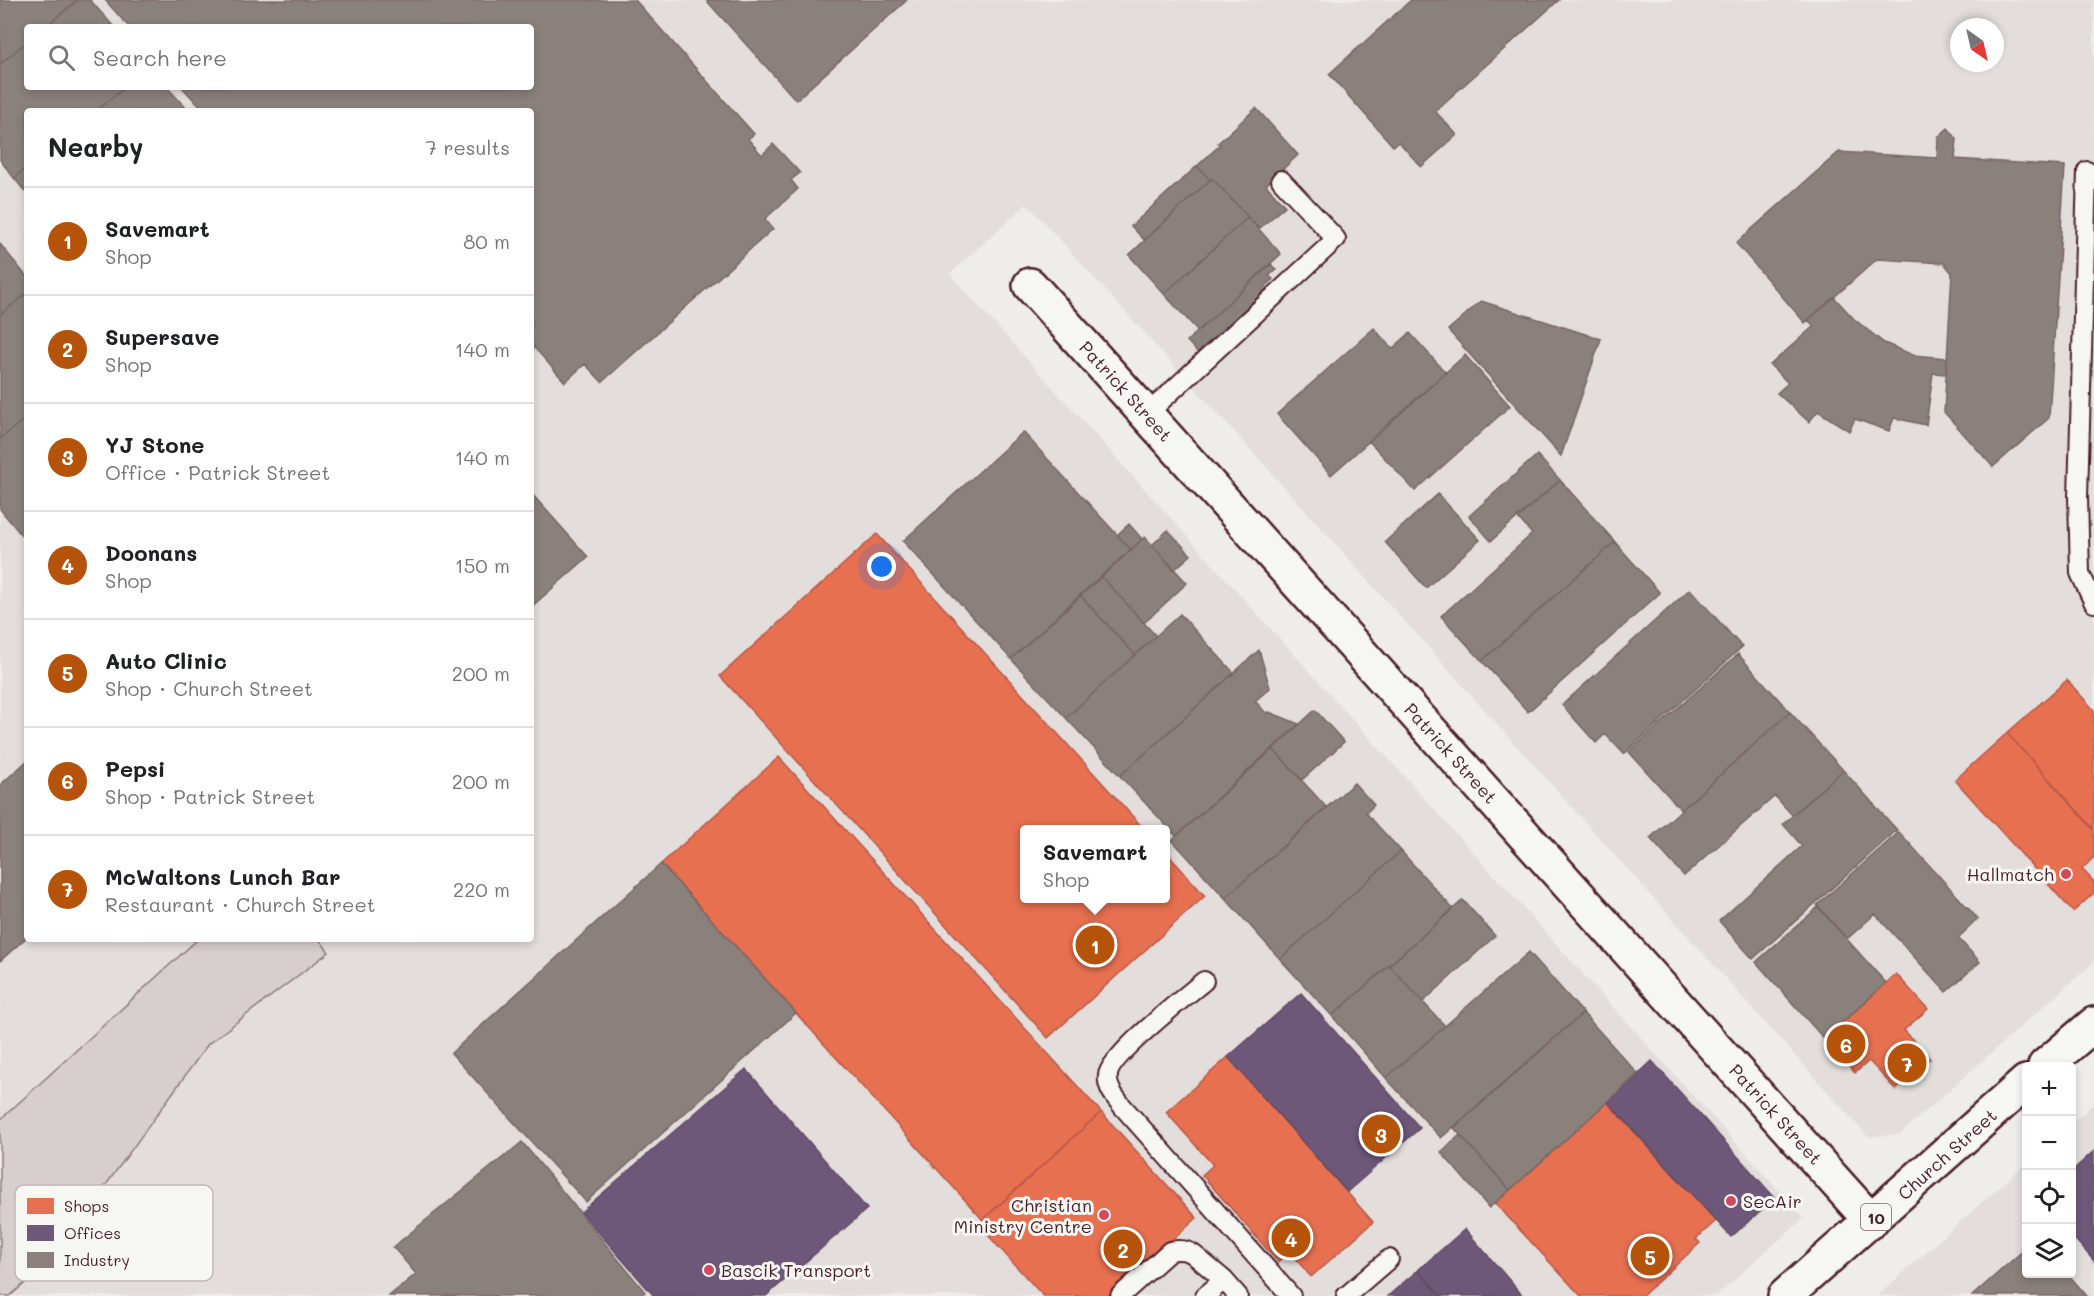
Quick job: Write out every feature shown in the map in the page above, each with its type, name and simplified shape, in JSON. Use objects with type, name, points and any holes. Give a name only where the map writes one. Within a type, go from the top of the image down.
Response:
[{"type":"street","name":"Patrick Street","points":[[1030,285],[1871,1221]]},
{"type":"street","points":[[2050,1062],[2094,1024]]},
{"type":"street","name":"Church Street","points":[[1785,1296],[2022,1086]]},
{"type":"lane","points":[[2087,171],[2078,497],[2080,573],[2094,603]]},
{"type":"lane","points":[[1147,414],[1336,239],[1281,180]]},
{"type":"lane","points":[[1204,981],[1119,1056],[1108,1073],[1109,1088],[1123,1107],[1291,1296]]},
{"type":"lane","points":[[1120,1296],[1170,1251],[1178,1249],[1188,1250],[1224,1280],[1238,1296]]},
{"type":"lane","points":[[1346,1296],[1389,1258]]},
{"type":"lane","points":[[1205,1296],[1224,1280]]},
{"type":"shaded area","points":[[0,0],[2094,0],[2094,962],[1900,1134],[1868,1137],[1027,204],[950,274],[1804,1218],[1716,1296],[0,1296]]},
{"type":"shaded area","points":[[195,942],[321,942],[329,952],[208,1044],[106,1185],[15,1185],[15,1281],[28,1281],[10,1296],[0,1296],[0,1120]]},
{"type":"shaded area","points":[[2094,1103],[2094,1296],[1877,1296],[2022,1167],[2022,1278],[2076,1278],[2076,1119]]},
{"type":"building: Shops","points":[[877,534],[1140,825],[1020,825],[1020,903],[1170,903],[1170,857],[1205,896],[1048,1038],[720,676]]},
{"type":"building: Shops","points":[[2067,680],[2094,710],[2094,829],[2007,733]]},
{"type":"building: Shops","points":[[2007,733],[2094,830],[2094,857],[2082,869],[2094,882],[2094,893],[2073,912],[1955,780]]},
{"type":"building: Shops","points":[[779,757],[1101,1112],[983,1220],[661,864]]},
{"type":"building: Shops","points":[[1896,974],[1928,1009],[1904,1030],[1930,1059],[1896,1090],[1869,1061],[1855,1073],[1824,1039]]},
{"type":"building: Shops","points":[[1228,1057],[1373,1222],[1311,1277],[1289,1251],[1278,1262],[1202,1175],[1213,1165],[1166,1112]]},
{"type":"building: Shops","points":[[1607,1102],[1716,1221],[1696,1239],[1700,1243],[1642,1296],[1581,1296],[1495,1203]]},
{"type":"building: Shops","points":[[1101,1112],[1197,1218],[1110,1296],[1043,1296],[978,1224]]},
{"type":"building: Offices","points":[[1301,993],[1420,1128],[1347,1192],[1228,1057]]},
{"type":"building: Offices","points":[[1652,1061],[1775,1198],[1731,1237],[1608,1102]]},
{"type":"building: Offices","points":[[746,1069],[867,1209],[766,1296],[654,1296],[581,1212]]},
{"type":"building: Offices","points":[[2094,1151],[2094,1261],[2076,1241],[2076,1167]]},
{"type":"building: Offices","points":[[1465,1229],[1523,1296],[1441,1296],[1418,1270]]},
{"type":"building: Offices","points":[[1418,1270],[1441,1296],[1388,1296]]},
{"type":"building: Industry","points":[[0,0],[78,0],[49,24],[24,24],[24,44],[0,64]]},
{"type":"building: Industry","points":[[78,0],[90,0],[111,24],[49,24]]},
{"type":"building: Industry","points":[[105,0],[635,0],[754,134],[748,139],[762,155],[773,144],[800,173],[791,180],[798,189],[765,219],[773,229],[602,382],[585,364],[565,382],[534,347],[534,108],[201,108],[185,90],[534,90],[534,24],[126,24]]},
{"type":"building: Industry","points":[[706,0],[907,0],[796,100]]},
{"type":"building: Industry","points":[[1411,0],[1559,0],[1435,111],[1457,135],[1421,167],[1399,142],[1393,146],[1329,74]]},
{"type":"building: Industry","points":[[24,44],[24,90],[122,90],[100,108],[24,108],[24,170],[14,178],[0,160],[0,64]]},
{"type":"building: Industry","points":[[122,90],[170,90],[186,108],[100,108]]},
{"type":"building: Industry","points":[[1256,108],[1298,155],[1266,185],[1285,206],[1259,229],[1212,178],[1210,180],[1197,166]]},
{"type":"building: Industry","points":[[1948,128],[1957,139],[1955,159],[2065,166],[2049,418],[1993,467],[1944,412],[1952,273],[1944,263],[1877,259],[1805,323],[1736,243],[1839,152],[1937,158],[1938,137]]},
{"type":"building: Industry","points":[[1197,166],[1210,180],[1144,240],[1131,226]]},
{"type":"building: Industry","points":[[24,170],[24,190],[14,178]]},
{"type":"building: Industry","points":[[1212,178],[1248,217],[1164,294],[1129,255]]},
{"type":"building: Industry","points":[[1248,217],[1281,254],[1198,331],[1164,294]]},
{"type":"building: Industry","points":[[0,244],[24,273],[24,295],[0,315]]},
{"type":"building: Industry","points":[[1271,264],[1276,270],[1269,276],[1273,279],[1265,287],[1270,292],[1212,344],[1211,342],[1198,353],[1187,341]]},
{"type":"building: Industry","points":[[24,295],[24,419],[0,439],[0,315]]},
{"type":"building: Industry","points":[[1834,297],[1854,319],[1884,343],[1913,355],[1947,358],[1946,374],[1933,373],[1926,425],[1894,418],[1889,431],[1855,419],[1849,431],[1818,411],[1809,422],[1777,393],[1788,383],[1770,365],[1814,326],[1808,320]]},
{"type":"building: Industry","points":[[1481,301],[1601,339],[1561,456],[1448,330]]},
{"type":"building: Industry","points":[[1374,328],[1392,349],[1410,333],[1446,373],[1331,475],[1277,414]]},
{"type":"building: Industry","points":[[1465,355],[1510,406],[1415,491],[1369,441]]},
{"type":"building: Industry","points":[[24,419],[24,538],[0,509],[0,439]]},
{"type":"building: Industry","points":[[1023,432],[1131,550],[1011,659],[903,541]]},
{"type":"building: Industry","points":[[1537,455],[1560,480],[1491,541],[1469,516]]},
{"type":"building: Industry","points":[[1560,480],[1615,542],[1482,661],[1441,616],[1532,534],[1518,518]]},
{"type":"building: Industry","points":[[1438,494],[1480,540],[1426,588],[1385,542]]},
{"type":"building: Industry","points":[[534,496],[588,557],[534,604]]},
{"type":"building: Industry","points":[[1129,524],[1142,539],[1131,550],[1117,535]]},
{"type":"building: Industry","points":[[1168,530],[1191,555],[1174,570],[1152,545]]},
{"type":"building: Industry","points":[[1145,537],[1187,583],[1144,623],[1101,576]]},
{"type":"building: Industry","points":[[1615,542],[1660,593],[1528,712],[1482,661]]},
{"type":"building: Industry","points":[[1101,576],[1156,636],[1135,655],[1080,595]]},
{"type":"building: Industry","points":[[1690,589],[1742,647],[1624,754],[1605,734],[1596,743],[1562,705]]},
{"type":"building: Industry","points":[[1080,595],[1135,655],[1066,718],[1011,659]]},
{"type":"building: Industry","points":[[1180,614],[1234,673],[1120,776],[1066,718]]},
{"type":"building: Industry","points":[[1259,650],[1270,688],[1255,701],[1267,714],[1269,712],[1299,724],[1176,836],[1170,830],[1170,825],[1166,825],[1120,776]]},
{"type":"building: Industry","points":[[1738,654],[1790,712],[1681,810],[1629,752]]},
{"type":"building: Industry","points":[[1315,710],[1344,742],[1302,780],[1273,749]]},
{"type":"building: Industry","points":[[1790,712],[1843,770],[1792,815],[1775,796],[1684,876],[1650,838]]},
{"type":"building: Industry","points":[[1273,749],[1327,808],[1225,898],[1172,840]]},
{"type":"building: Industry","points":[[24,764],[24,940],[0,961],[0,785]]},
{"type":"building: Industry","points":[[1843,770],[1897,830],[1753,959],[1719,921],[1802,846],[1783,824]]},
{"type":"building: Industry","points":[[1354,783],[1374,805],[1366,813],[1401,851],[1280,959],[1225,898]]},
{"type":"building: Industry","points":[[1899,832],[1978,919],[1958,938],[1980,962],[1946,992],[1875,914],[1847,939],[1817,905]]},
{"type":"building: Industry","points":[[1401,851],[1453,909],[1332,1016],[1280,959]]},
{"type":"building: Industry","points":[[661,864],[796,1013],[586,1202],[451,1053]]},
{"type":"building: Industry","points":[[1463,900],[1495,936],[1423,1002],[1389,965]]},
{"type":"building: Industry","points":[[1818,907],[1886,983],[1824,1039],[1756,962]]},
{"type":"building: Industry","points":[[1529,952],[1583,1013],[1441,1138],[1386,1078]]},
{"type":"building: Industry","points":[[1389,965],[1445,1026],[1386,1078],[1332,1016]]},
{"type":"building: Industry","points":[[1583,1013],[1638,1074],[1510,1190],[1454,1128]]},
{"type":"building: Industry","points":[[1460,1135],[1510,1190],[1489,1208],[1441,1152]]},
{"type":"building: Industry","points":[[522,1142],[645,1292],[639,1296],[389,1296],[416,1274],[393,1247]]},
{"type":"building: Industry","points":[[2022,1252],[2022,1278],[2071,1278],[2087,1296],[1972,1296]]},
{"type":"place","name":"Hallmatch","points":[[2066,874]]},
{"type":"place","name":"Savemart","points":[[1095,945]]},
{"type":"place","name":"Pepsi","points":[[1846,1044]]},
{"type":"place","name":"McWaltons Lunch Bar","points":[[1907,1063]]},
{"type":"place","name":"YJ Stone","points":[[1381,1134]]},
{"type":"place","name":"SecAir","points":[[1731,1201]]},
{"type":"place","name":"Christian Ministry Centre","points":[[1104,1215]]},
{"type":"place","name":"Doonans","points":[[1291,1238]]},
{"type":"place","name":"Supersave","points":[[1123,1249]]},
{"type":"place","name":"Auto Clinic","points":[[1650,1256]]},
{"type":"place","name":"Bascik Transport","points":[[709,1270]]}]
